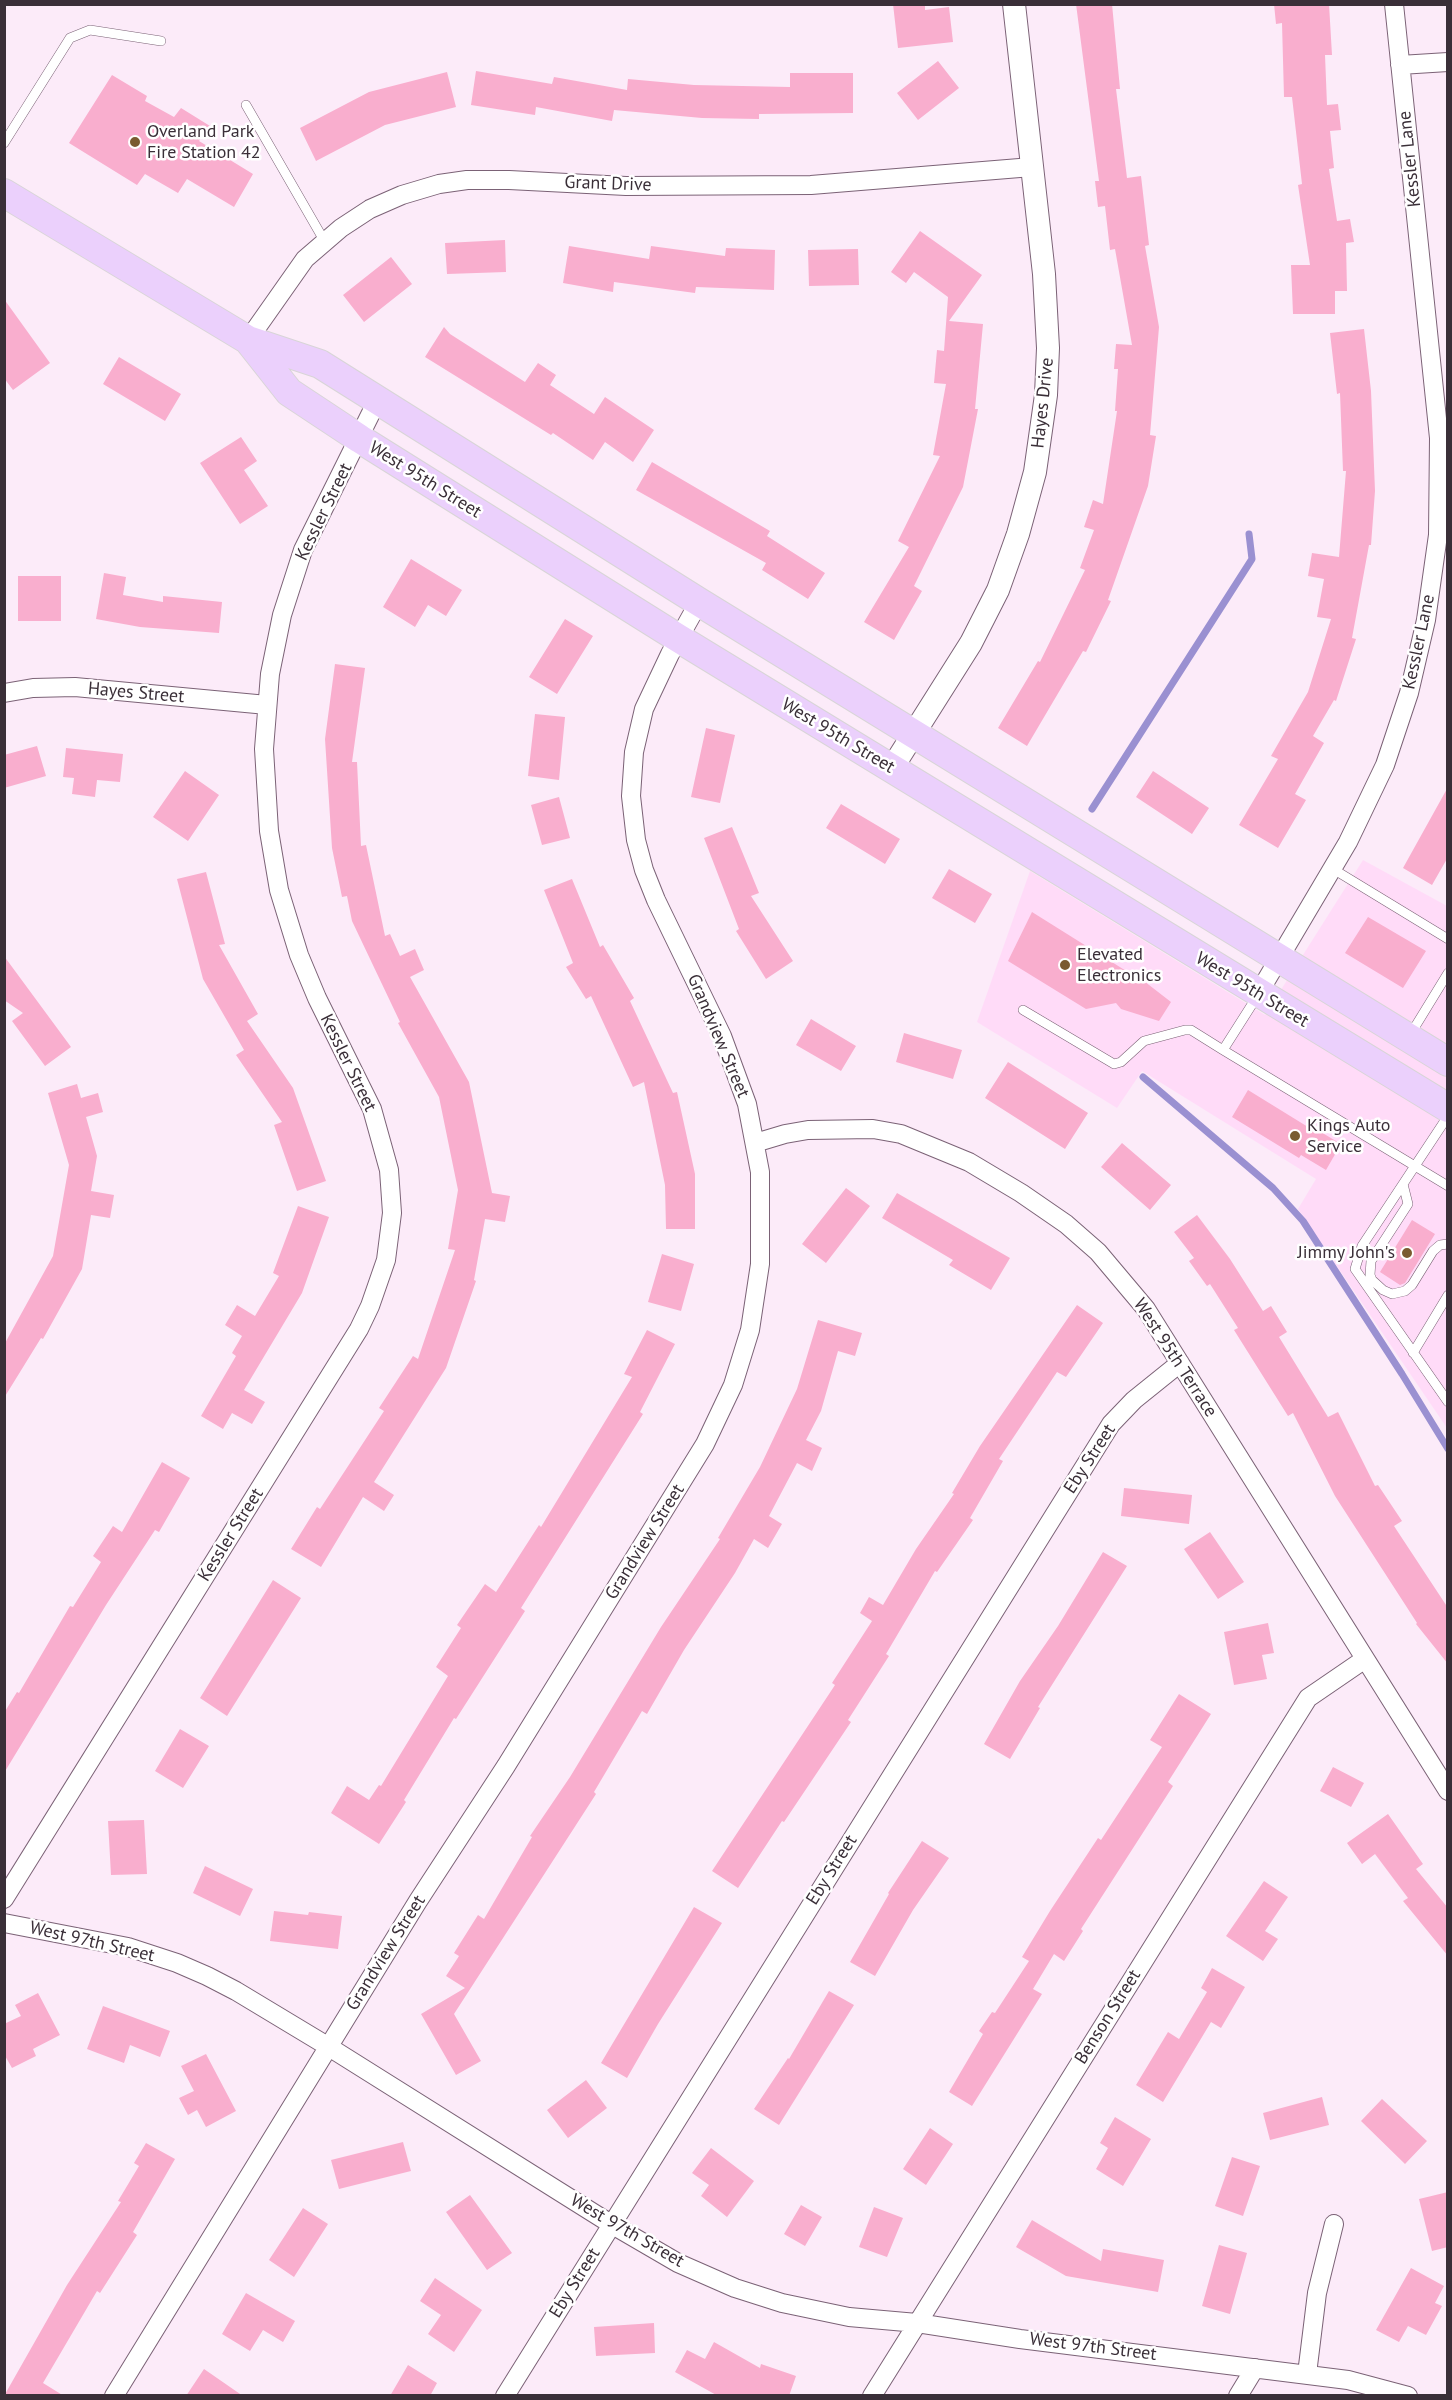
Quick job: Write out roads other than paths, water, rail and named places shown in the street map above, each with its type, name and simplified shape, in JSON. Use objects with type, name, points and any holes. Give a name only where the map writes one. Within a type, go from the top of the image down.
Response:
[{"type":"main road","name":"West 95th Street","points":[[4,193],[248,340],[320,364],[699,602],[1448,1062]]},
{"type":"main road","name":"West 95th Street","points":[[248,340],[289,392],[360,439],[678,638],[1448,1108]]},
{"type":"street","name":"Hayes Drive","points":[[892,768],[971,644],[998,590],[1018,534],[1035,472],[1046,395],[1048,348],[1044,274],[1014,4]]},
{"type":"street","name":"Kessler Lane","points":[[1258,994],[1333,868],[1385,765],[1409,693],[1426,620],[1438,535],[1443,461],[1394,4]]},
{"type":"street","points":[[1400,65],[1448,62]]},
{"type":"street","name":"Grant Drive","points":[[248,340],[305,260],[341,228],[370,209],[402,195],[439,184],[468,180],[509,180],[626,186],[811,185],[1032,167]]},
{"type":"street","name":"Kessler Street","points":[[4,1899],[359,1329],[370,1306],[386,1260],[392,1213],[389,1170],[375,1119],[299,955],[279,890],[269,831],[264,748],[267,705],[282,615],[303,550],[377,401]]},
{"type":"street","name":"Grandview Street","points":[[114,2396],[418,1901],[549,1696],[705,1444],[733,1385],[750,1330],[760,1264],[760,1172],[747,1104],[722,1036],[656,900],[644,870],[636,840],[632,774],[638,730],[644,709],[678,638],[699,602]]},
{"type":"street","name":"Hayes Street","points":[[4,693],[33,688],[75,687],[267,705]]},
{"type":"street","name":"West 95th Terrace","points":[[755,1143],[808,1130],[873,1129],[902,1134],[969,1162],[1066,1224],[1098,1252],[1146,1309],[1448,1791]]},
{"type":"street","name":"Eby Street","points":[[505,2396],[1111,1424],[1134,1400],[1180,1363]]},
{"type":"street","name":"Benson Street","points":[[872,2396],[1308,1698],[1365,1659]]},
{"type":"street","name":"West 97th Street","points":[[4,1923],[128,1947],[177,1963],[236,1990],[611,2224],[678,2263],[735,2288],[782,2303],[849,2317],[917,2323],[1020,2339],[1307,2374],[1348,2380],[1408,2396]]},
{"type":"street","points":[[1307,2374],[1317,2293],[1334,2224]]},
{"type":"street","points":[[1238,2396],[1255,2368]]},
{"type":"lane","points":[[4,143],[70,38],[90,30],[161,41]]},
{"type":"lane","points":[[246,105],[325,242]]},
{"type":"lane","points":[[1333,868],[1448,939]]},
{"type":"lane","points":[[1408,1037],[1448,973]]},
{"type":"lane","points":[[1223,1050],[1258,994]]},
{"type":"lane","points":[[1023,1010],[1114,1064],[1121,1062],[1144,1041],[1191,1030],[1448,1186]]},
{"type":"lane","points":[[1448,1116],[1362,1246],[1354,1269],[1448,1402]]},
{"type":"lane","points":[[1403,1184],[1408,1204],[1371,1262],[1372,1280],[1383,1290],[1392,1293],[1405,1291],[1412,1285],[1433,1251],[1440,1245],[1448,1244]]},
{"type":"lane","points":[[1413,1353],[1448,1296]]},
{"type":"waterway","points":[[1092,809],[1252,559],[1249,534]]},
{"type":"waterway","points":[[1143,1077],[1273,1188],[1303,1221],[1448,1449]]},
{"type":"place","name":"Overland Park Fire Station 42","points":[[135,142]]},
{"type":"place","name":"Elevated Electronics","points":[[1065,965]]},
{"type":"place","name":"Kings Auto Service","points":[[1295,1136]]},
{"type":"place","name":"Jimmy John's","points":[[1407,1253]]}]
